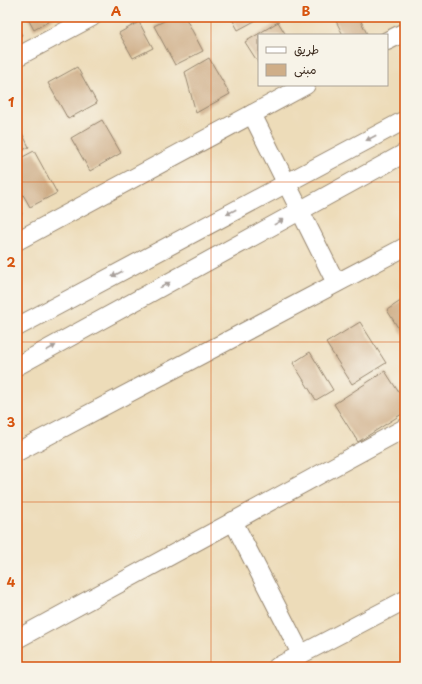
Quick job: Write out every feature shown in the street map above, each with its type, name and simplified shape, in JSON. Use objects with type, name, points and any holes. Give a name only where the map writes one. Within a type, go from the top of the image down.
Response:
[{"type":"street","points":[[17,57],[92,17]]},
{"type":"street","points":[[388,40],[405,32]]},
{"type":"street","points":[[17,241],[304,86]]},
{"type":"street","points":[[252,114],[336,283]]},
{"type":"street","points":[[17,327],[405,120]]},
{"type":"street","points":[[17,366],[405,153]]},
{"type":"street","points":[[17,452],[405,247]]},
{"type":"street","points":[[17,639],[405,428]]},
{"type":"street","points":[[233,521],[301,654]]},
{"type":"street","points":[[277,667],[301,654],[403,606]]},
{"type":"building","points":[[27,17],[56,17],[34,30]]},
{"type":"building","points":[[172,17],[185,17],[203,51],[175,65],[154,26]]},
{"type":"building","points":[[231,17],[262,17],[238,30]]},
{"type":"building","points":[[334,17],[359,17],[367,34],[342,34]]},
{"type":"building","points":[[139,22],[153,48],[133,58],[119,33]]},
{"type":"building","points":[[278,22],[285,34],[258,34]]},
{"type":"building","points":[[17,27],[22,35],[17,38]]},
{"type":"building","points":[[258,34],[258,62],[245,42]]},
{"type":"building","points":[[209,58],[230,94],[196,113],[185,72]]},
{"type":"building","points":[[77,67],[97,103],[68,119],[48,83]]},
{"type":"building","points":[[102,120],[121,153],[90,171],[71,138]]},
{"type":"building","points":[[17,123],[29,147],[17,153]]},
{"type":"building","points":[[34,151],[57,193],[30,207],[17,184],[17,160]]},
{"type":"building","points":[[17,205],[22,214],[17,217]]},
{"type":"building","points":[[405,298],[405,339],[387,310]]},
{"type":"building","points":[[360,322],[386,363],[352,384],[326,343]]},
{"type":"building","points":[[310,352],[333,390],[316,400],[293,363]]},
{"type":"building","points":[[385,371],[405,402],[405,412],[358,442],[334,404]]}]
